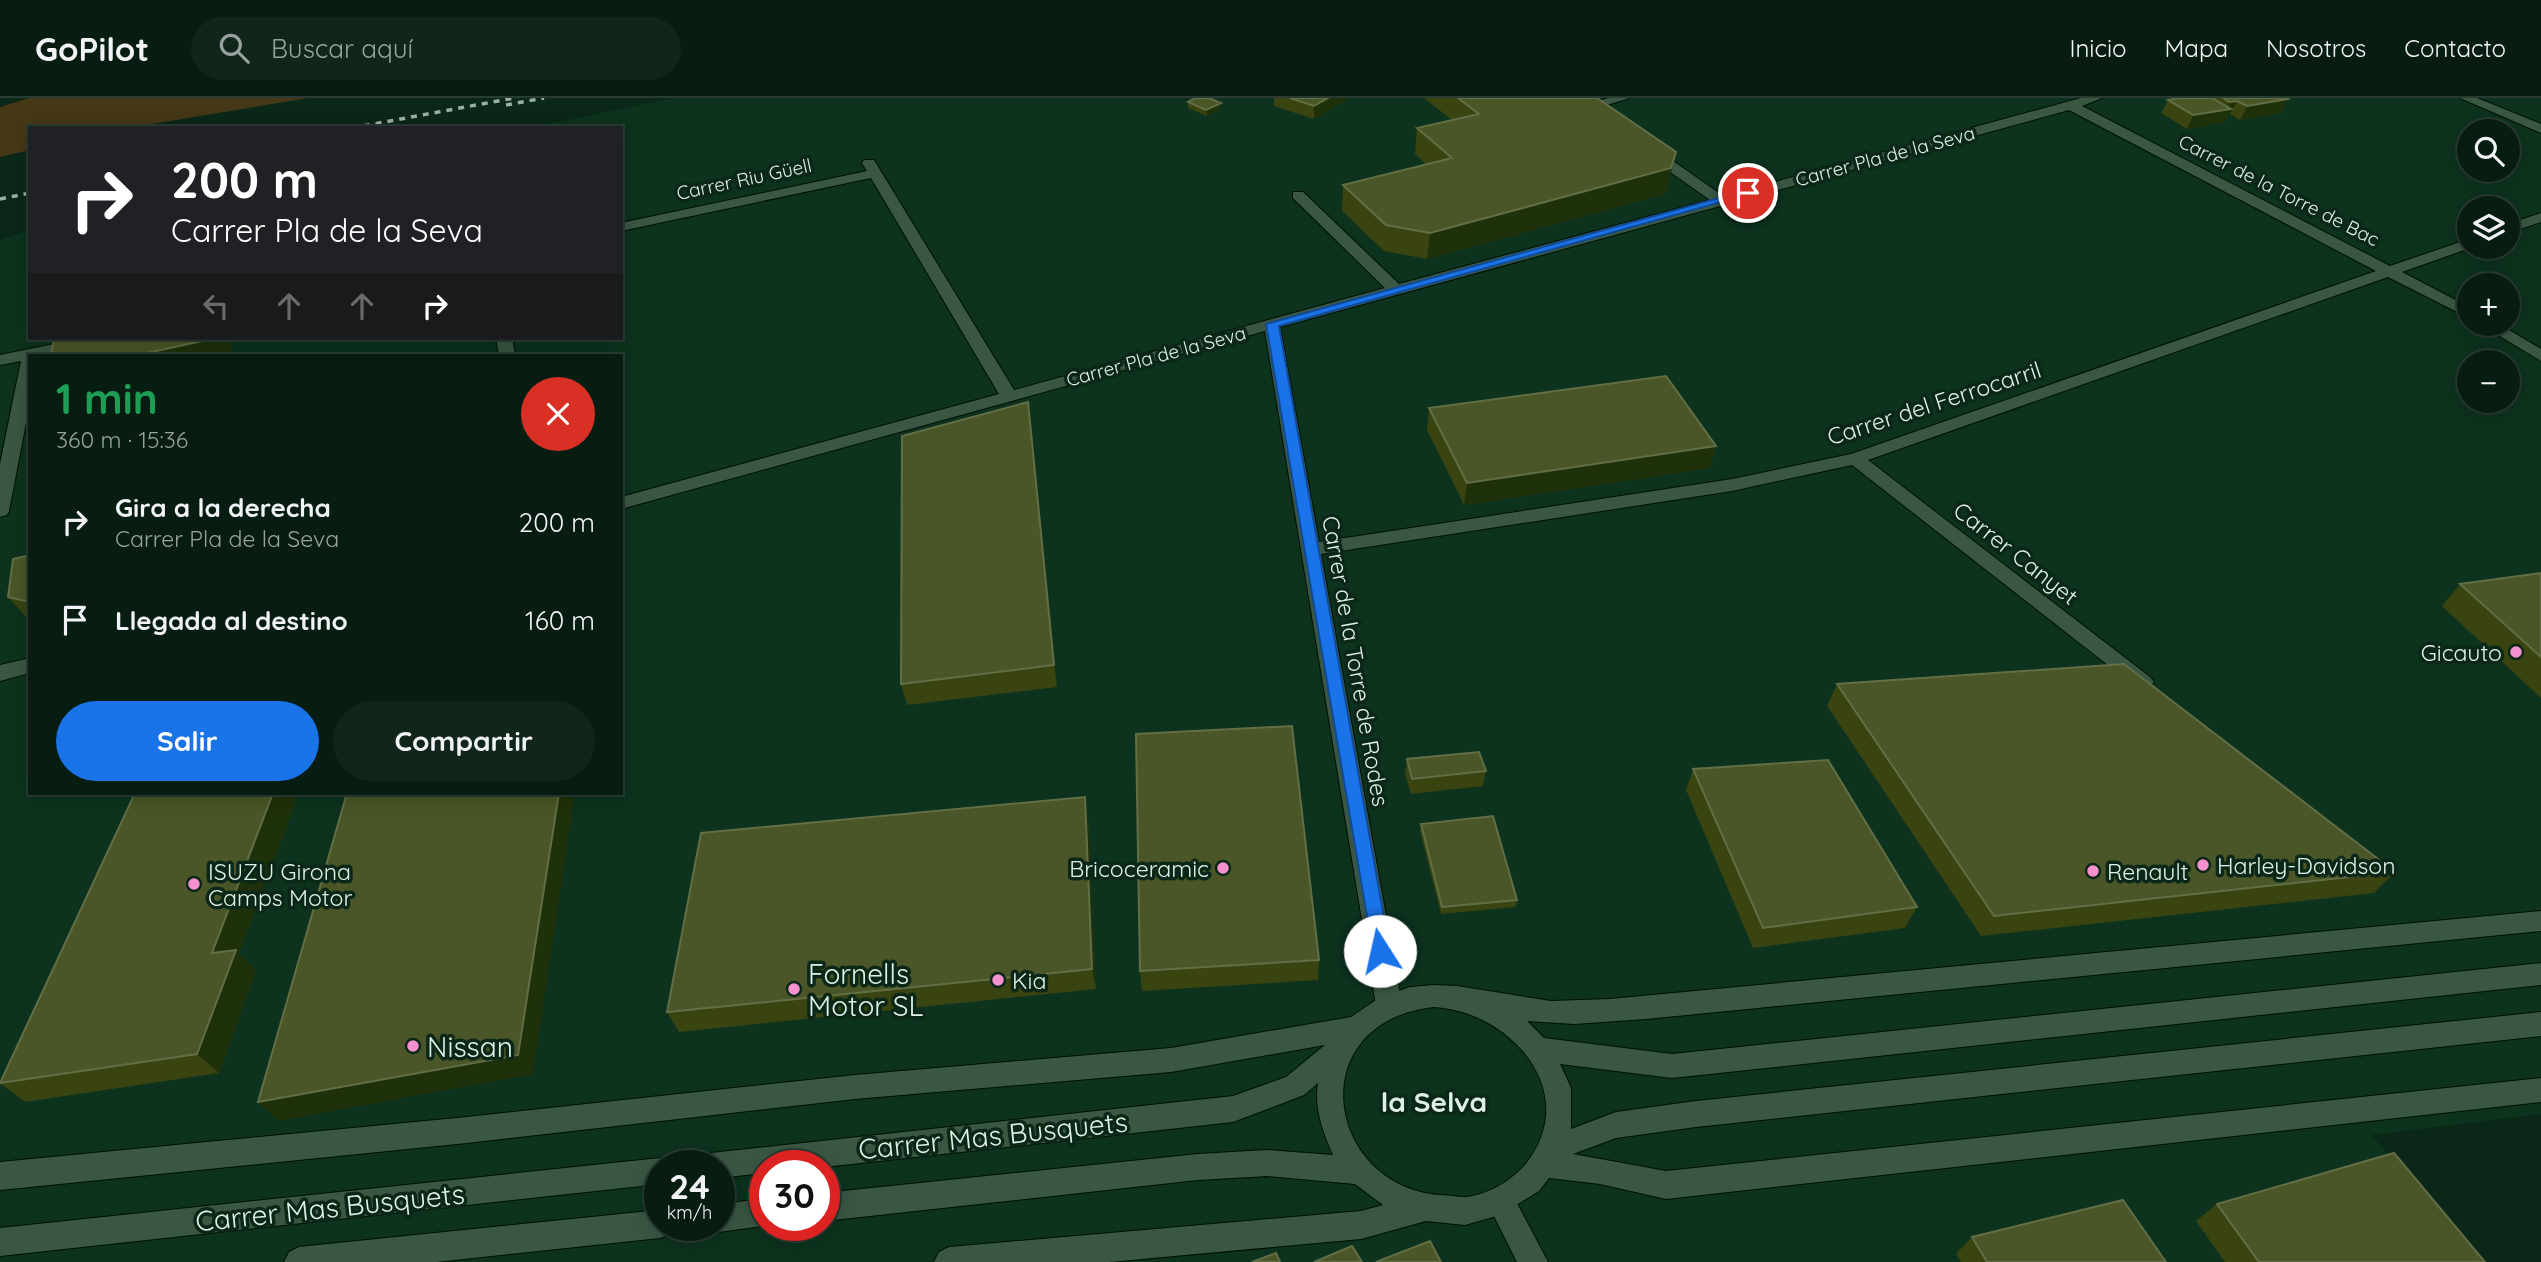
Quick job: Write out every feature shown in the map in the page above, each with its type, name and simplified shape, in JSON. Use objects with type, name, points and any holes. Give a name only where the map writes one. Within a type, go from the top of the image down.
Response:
[{"type":"street","points":[[1575,98],[1593,111],[1624,98]]},
{"type":"street","name":"Carrer Pla de la Seva","points":[[623,502],[2096,98]]},
{"type":"street","points":[[2466,98],[2541,129]]},
{"type":"street","name":"Carrer de la Torre de Bac","points":[[2070,105],[2457,307]]},
{"type":"street","points":[[1643,146],[1721,201]]},
{"type":"street","name":"Carrer Riu Güell","points":[[623,227],[872,168],[1009,397]]},
{"type":"street","points":[[1298,195],[1396,290]]},
{"type":"street","points":[[2520,225],[2541,217]]},
{"type":"street","name":"Carrer del Ferrocarril","points":[[1312,549],[1732,485],[1855,459],[2457,247]]},
{"type":"street","name":"Carrer de la Torre de Rodes","points":[[1272,324],[1390,1005]]},
{"type":"street","points":[[2508,336],[2541,356]]},
{"type":"street","points":[[0,360],[94,340]]},
{"type":"street","points":[[0,511],[28,363]]},
{"type":"street","name":"Carrer Canyet","points":[[1855,459],[2147,685]]},
{"type":"street","points":[[0,673],[28,666]]},
{"type":"street","points":[[1457,999],[1498,1014],[1516,1026],[1538,1049],[1552,1072],[1559,1097],[1560,1123],[1550,1156],[1519,1193],[1501,1202],[1464,1211],[1424,1208],[1390,1194],[1361,1171],[1346,1152],[1335,1131],[1330,1109],[1334,1066],[1349,1037],[1371,1015],[1390,1005],[1423,997],[1457,999],[1569,1013],[1961,979],[2541,921]]},
{"type":"street","points":[[1538,1049],[1672,1066],[2541,974]]},
{"type":"street","points":[[1550,1156],[1616,1125],[1696,1114],[2541,1024]]},
{"type":"street","points":[[0,1176],[467,1130],[855,1087],[1171,1059],[1349,1037]]},
{"type":"street","name":"Carrer Mas Busquets","points":[[735,1163],[1233,1109],[1295,1086],[1349,1037]]},
{"type":"street","points":[[1550,1156],[1600,1171],[1666,1185],[2541,1090]]},
{"type":"street","points":[[840,1205],[1198,1167],[1266,1163],[1361,1171]]},
{"type":"street","name":"Carrer Mas Busquets","points":[[0,1242],[644,1173]]},
{"type":"street","points":[[1501,1202],[1533,1262]]},
{"type":"street","points":[[949,1262],[1008,1259],[1361,1225],[1424,1208]]},
{"type":"street","points":[[299,1262],[644,1226]]},
{"type":"shaded area","points":[[29,98],[308,98],[140,126],[28,126],[28,150],[0,157],[0,107]]},
{"type":"shaded area","points":[[674,98],[2541,98],[2541,1114],[2372,1135],[2474,1262],[0,1262],[0,240],[28,231],[28,340],[623,340],[623,126],[539,126]]},
{"type":"building","points":[[1195,98],[1209,98],[1221,103],[1206,110],[1188,102]]},
{"type":"building","points":[[1290,98],[1328,98],[1314,106]]},
{"type":"building","points":[[1458,98],[1597,98],[1676,152],[1671,168],[1430,233],[1386,225],[1343,185],[1452,158],[1417,128],[1479,114]]},
{"type":"building","points":[[2212,98],[2231,109],[2193,115],[2168,100]]},
{"type":"building","points":[[2223,98],[2286,98],[2288,99],[2247,106]]},
{"type":"building","points":[[54,340],[207,340],[143,354],[51,354]]},
{"type":"building","points":[[1666,376],[1716,446],[1467,483],[1429,408]]},
{"type":"building","points":[[1028,402],[1054,665],[901,684],[902,436]]},
{"type":"building","points":[[28,555],[28,602],[8,597],[13,559]]},
{"type":"building","points":[[2541,573],[2541,657],[2460,584]]},
{"type":"building","points":[[2124,664],[2395,872],[1994,916],[1837,684]]},
{"type":"building","name":"Bricoceramic","points":[[1292,726],[1319,960],[1140,971],[1136,734]]},
{"type":"building","points":[[1479,752],[1486,771],[1412,779],[1407,759]]},
{"type":"building","points":[[1828,760],[1917,907],[1763,928],[1693,769]]},
{"type":"building","name":"ISUZU Girona Camps Motor","points":[[134,795],[272,795],[212,953],[236,950],[197,1054],[0,1083]]},
{"type":"building","points":[[346,795],[559,795],[518,1055],[258,1102]]},
{"type":"building","points":[[1085,797],[1092,969],[667,1012],[701,833]]},
{"type":"building","points":[[1493,816],[1517,900],[1442,907],[1421,824]]},
{"type":"building","points":[[2394,1153],[2485,1262],[2259,1262],[2217,1204]]},
{"type":"building","points":[[2123,1200],[2166,1262],[1987,1262],[1972,1237]]},
{"type":"building","points":[[1430,1241],[1441,1262],[1376,1262]]},
{"type":"building","points":[[1352,1246],[1362,1262],[1314,1262]]},
{"type":"building","points":[[1276,1253],[1280,1262],[1252,1262]]},
{"type":"railway","points":[[363,126],[514,98]]},
{"type":"railway","points":[[506,105],[544,98]]},
{"type":"railway","points":[[0,199],[28,193]]},
{"type":"place","name":"Gicauto","points":[[2516,652]]},
{"type":"place","name":"Harley-Davidson","points":[[2203,865]]},
{"type":"place","name":"Bricoceramic","points":[[1223,868]]},
{"type":"place","name":"Renault","points":[[2093,871]]},
{"type":"place","name":"ISUZU Girona Camps Motor","points":[[194,884]]},
{"type":"place","name":"Kia","points":[[998,980]]},
{"type":"place","name":"Fornells Motor SL","points":[[794,989]]},
{"type":"place","name":"Nissan","points":[[413,1046]]},
{"type":"district","name":"la Selva","points":[[1434,1101]]},
{"type":"route","points":[[1380,951],[1272,324],[1748,193]]}]
